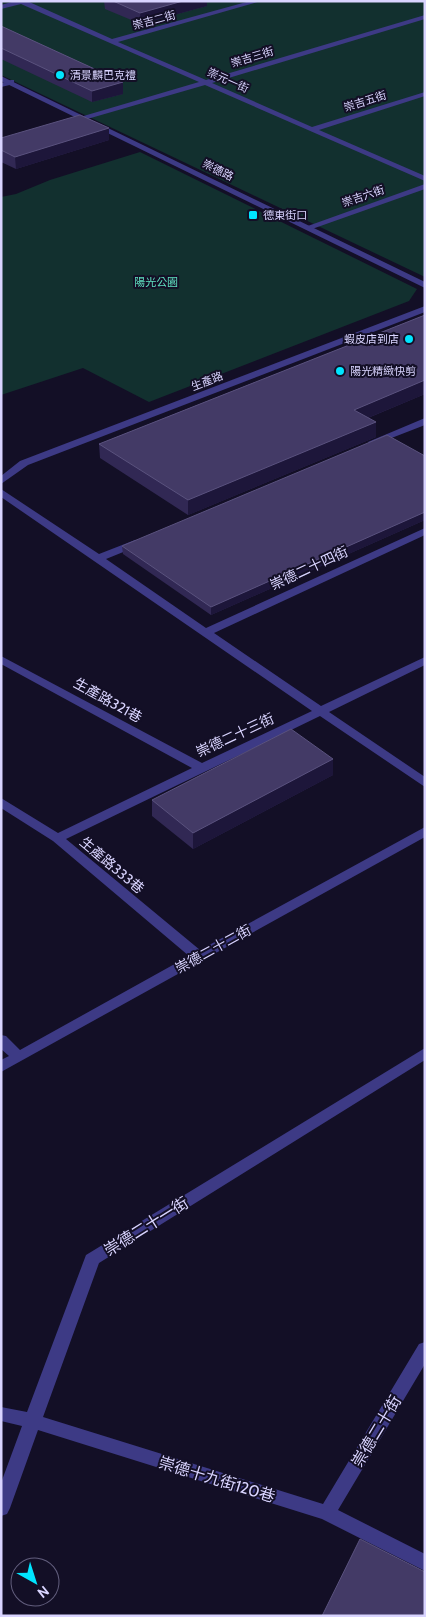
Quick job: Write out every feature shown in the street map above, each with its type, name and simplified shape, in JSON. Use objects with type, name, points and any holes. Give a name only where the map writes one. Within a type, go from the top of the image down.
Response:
[{"type":"street","name":"崇吉二街","points":[[112,41],[258,1]]},
{"type":"street","name":"崇元一街","points":[[23,2],[425,179]]},
{"type":"street","points":[[1,7],[23,2]]},
{"type":"street","name":"崇吉三街","points":[[67,124],[425,17]]},
{"type":"street","name":"崇德路","points":[[1,78],[309,226],[425,285]]},
{"type":"street","points":[[1,85],[11,82]]},
{"type":"street","name":"崇吉五街","points":[[313,129],[425,94]]},
{"type":"street","name":"崇吉六街","points":[[309,226],[425,186]]},
{"type":"street","name":"生產路","points":[[1,481],[24,463],[425,309]]},
{"type":"street","points":[[362,448],[425,421]]},
{"type":"street","points":[[1,492],[425,783]]},
{"type":"street","name":"崇德二十四街","points":[[206,632],[425,531]]},
{"type":"street","points":[[99,558],[145,539]]},
{"type":"street","name":"生產路321巷","points":[[1,659],[200,767]]},
{"type":"street","name":"崇德二十三街","points":[[57,838],[200,767],[320,712],[425,660]]},
{"type":"street","name":"生產路333巷","points":[[1,802],[57,838],[199,957]]},
{"type":"street","name":"崇德二十二街","points":[[1,1067],[425,831]]},
{"type":"street","points":[[1,1040],[19,1057]]},
{"type":"street","name":"崇德二十一街","points":[[1,1508],[92,1259],[425,1053]]},
{"type":"street","name":"崇德二十街","points":[[327,1513],[425,1349]]},
{"type":"street","name":"崇德十九街120巷","points":[[1,1414],[33,1421],[327,1513],[425,1563]]},
{"type":"green space","points":[[1,1],[425,1],[425,277],[1,75]]},
{"type":"green space","name":"陽光公園","points":[[140,152],[417,289],[409,301],[149,402],[83,368],[1,395],[1,197],[16,194],[50,180]]},
{"type":"building","points":[[113,1],[183,1],[140,13]]},
{"type":"building","points":[[1,26],[123,82],[92,91],[1,48]]},
{"type":"building","points":[[80,115],[109,128],[15,157],[1,150],[1,138]]},
{"type":"building","points":[[425,315],[425,380],[354,410],[376,422],[188,500],[99,444]]},
{"type":"building","points":[[387,435],[425,456],[425,512],[211,607],[122,546]]},
{"type":"building","points":[[291,729],[333,759],[193,833],[152,800]]},
{"type":"building","points":[[360,1539],[425,1572],[425,1616],[322,1616]]},
{"type":"place","name":"清景麟巴克禮","points":[[60,75]]},
{"type":"place","name":"德東街口","points":[[253,215]]},
{"type":"place","name":"蝦皮店到店","points":[[409,339]]},
{"type":"place","name":"陽光精緻快剪","points":[[340,371]]}]
